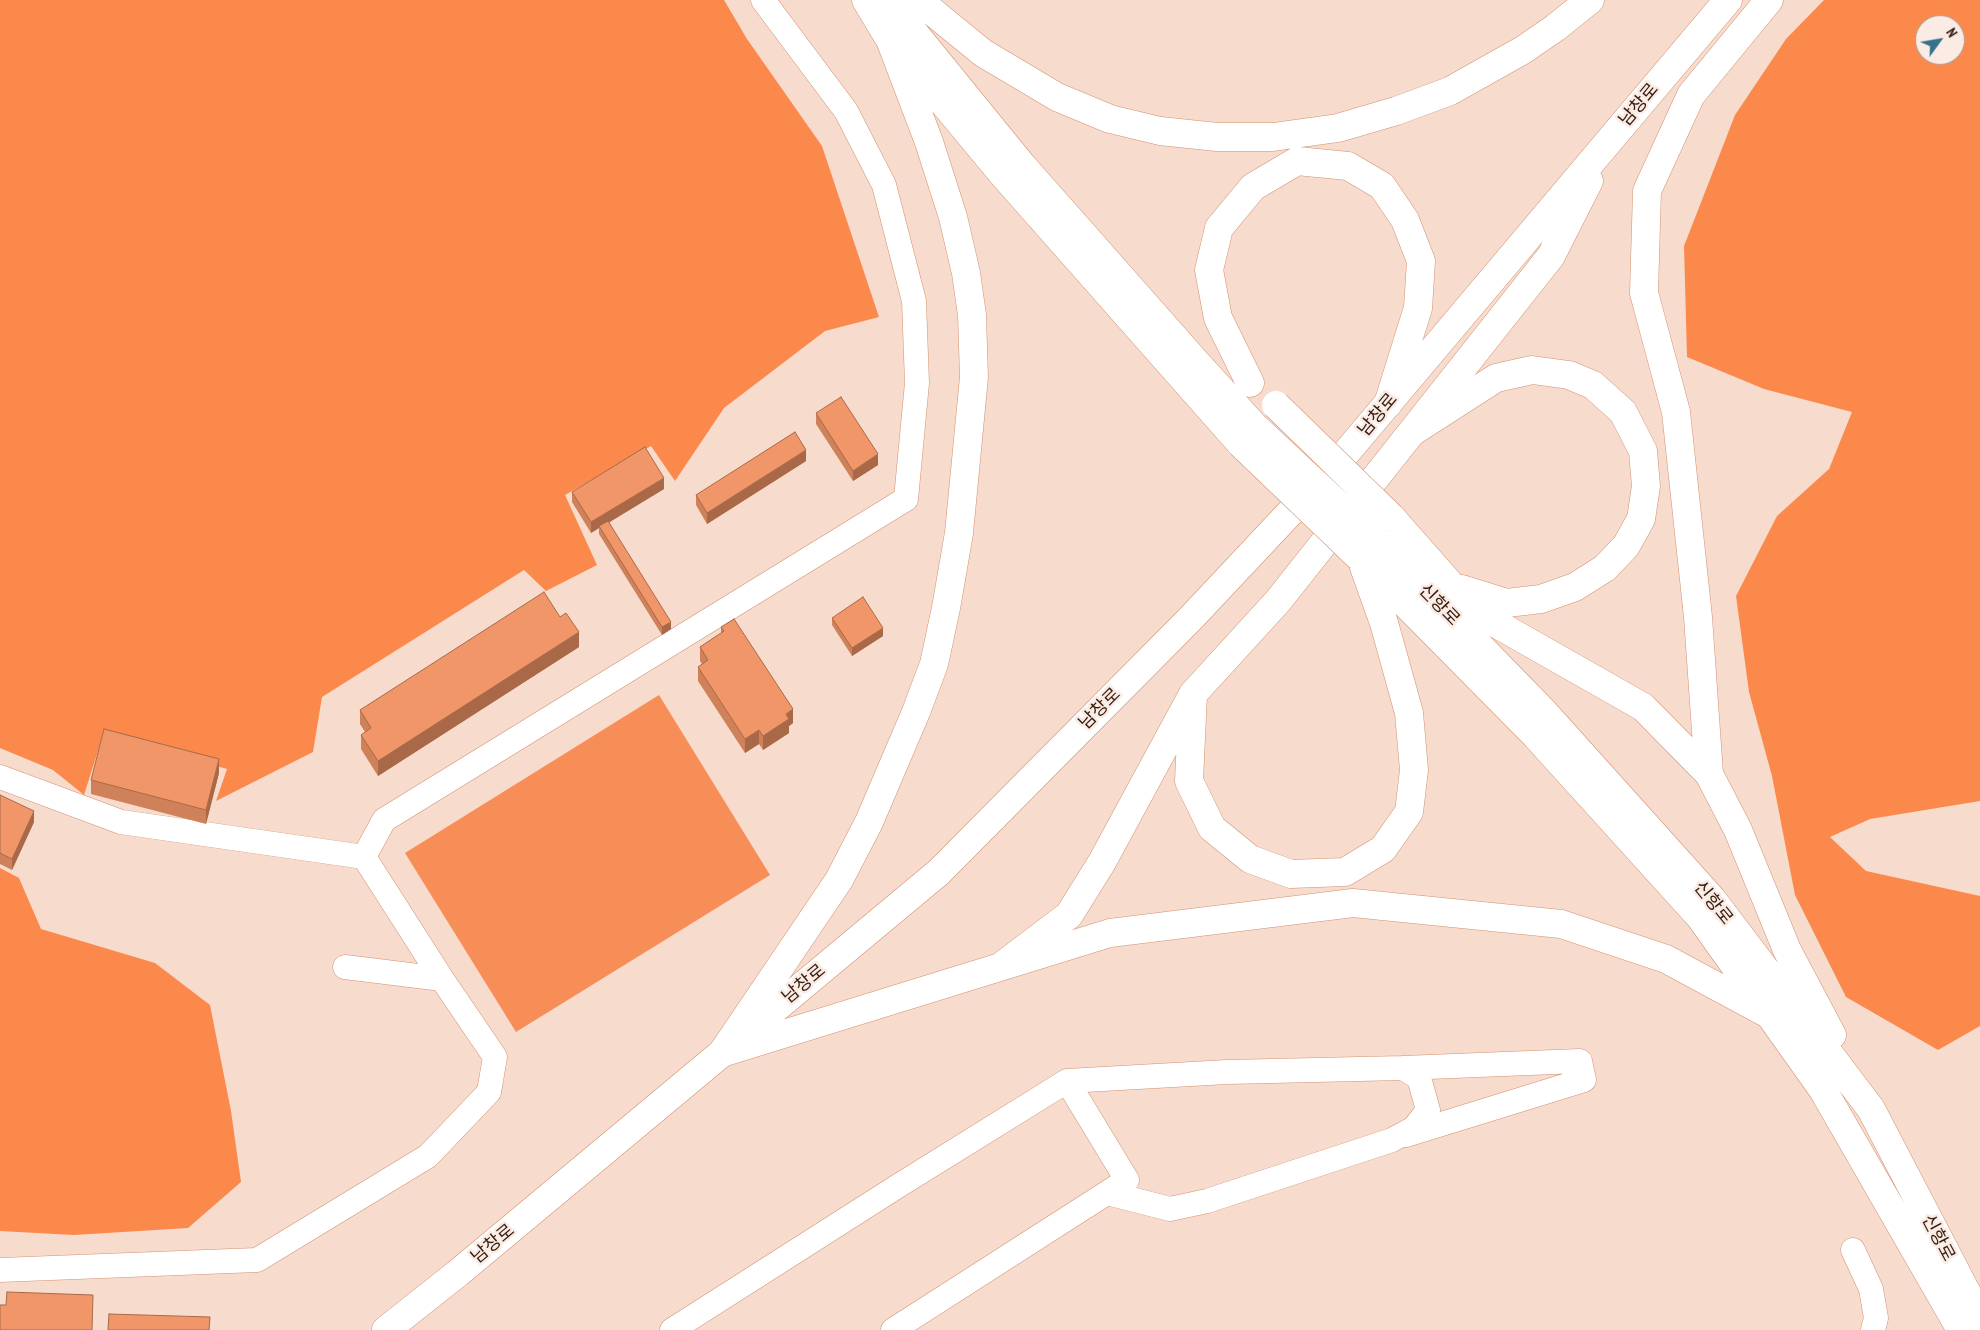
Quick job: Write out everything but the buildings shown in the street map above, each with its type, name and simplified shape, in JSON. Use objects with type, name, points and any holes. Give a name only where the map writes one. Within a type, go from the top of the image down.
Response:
[{"type":"main road","points":[[866,0],[889,37],[1005,177],[1248,435],[1369,550],[1384,623],[1409,712],[1414,770],[1409,812],[1383,849],[1345,872],[1291,874],[1250,858],[1212,828],[1189,781],[1193,694]]},
{"type":"main road","points":[[892,0],[903,19],[1021,164],[1111,266],[1248,435]]},
{"type":"main road","points":[[918,0],[983,53],[1056,97],[1110,119],[1160,131],[1226,137],[1273,137],[1338,128],[1396,111],[1450,91],[1523,50],[1555,28],[1590,0]]},
{"type":"main road","name":"남창로","points":[[386,1330],[458,1273],[939,872],[1192,616],[1346,453],[1728,0]]},
{"type":"main road","points":[[1709,774],[1698,617],[1676,412],[1644,294],[1647,191],[1690,95],[1770,0]]},
{"type":"main road","points":[[722,1053],[839,880],[869,822],[916,712],[934,664],[950,590],[959,533],[974,377],[972,315],[966,273],[953,217],[929,142],[889,37]]},
{"type":"main road","points":[[1001,967],[1069,915],[1106,854],[1193,694],[1278,601],[1551,256],[1612,137]]},
{"type":"main road","points":[[1250,384],[1218,318],[1216,309],[1209,270],[1219,228],[1253,187],[1297,161],[1348,166],[1382,186],[1405,220],[1420,261],[1418,308],[1388,404]]},
{"type":"main road","points":[[1111,266],[1276,405],[1391,517],[1450,584],[1495,623],[1643,707],[1709,774],[1738,830],[1786,950],[1871,1109]]},
{"type":"main road","points":[[1412,432],[1496,378],[1532,370],[1569,375],[1593,385],[1623,412],[1643,451],[1646,486],[1641,519],[1626,546],[1605,568],[1574,586],[1542,599],[1507,603],[1472,593],[1450,584]]},
{"type":"main road","name":"신항로","points":[[1369,550],[1700,917],[1823,1090],[1970,1323]]},
{"type":"main road","name":"신항로","points":[[1369,550],[1544,712],[1712,899],[1871,1109],[1970,1323]]},
{"type":"main road","points":[[722,1053],[1110,933],[1353,904],[1560,924],[1666,959],[1770,1016]]},
{"type":"street","points":[[364,857],[384,820],[906,499],[917,383],[914,301],[884,186],[846,112],[763,0]]},
{"type":"street","points":[[0,777],[121,822],[364,857],[442,979],[495,1057],[489,1092],[428,1156],[257,1260],[0,1270]]},
{"type":"street","points":[[345,967],[442,979]]},
{"type":"street","points":[[672,1330],[1067,1081],[1227,1072],[1580,1061],[1584,1080],[1392,1140],[1207,1202],[1170,1209],[1107,1193]]},
{"type":"street","points":[[1392,1140],[1414,1128],[1428,1110],[1419,1078],[1403,1068]]},
{"type":"street","points":[[892,1330],[1127,1180],[1067,1081]]},
{"type":"street","points":[[1853,1250],[1871,1289],[1876,1318],[1873,1330]]},
{"type":"shaded area","points":[[0,0],[724,0],[747,39],[822,146],[879,317],[825,331],[724,408],[675,481],[651,446],[565,495],[597,565],[546,591],[524,570],[322,697],[313,752],[216,801],[227,769],[103,735],[84,795],[53,770],[0,748]]},
{"type":"shaded area","points":[[1824,0],[1980,0],[1980,801],[1870,819],[1830,837],[1866,871],[1980,896],[1980,1026],[1938,1050],[1846,997],[1795,895],[1772,776],[1749,692],[1736,596],[1777,516],[1829,469],[1852,412],[1764,389],[1687,357],[1684,246],[1735,115],[1786,39]]},
{"type":"shaded area","points":[[659,695],[770,875],[516,1032],[405,853]]},
{"type":"shaded area","points":[[0,868],[19,878],[41,929],[155,963],[210,1005],[231,1111],[241,1182],[188,1228],[74,1235],[0,1231]]}]
